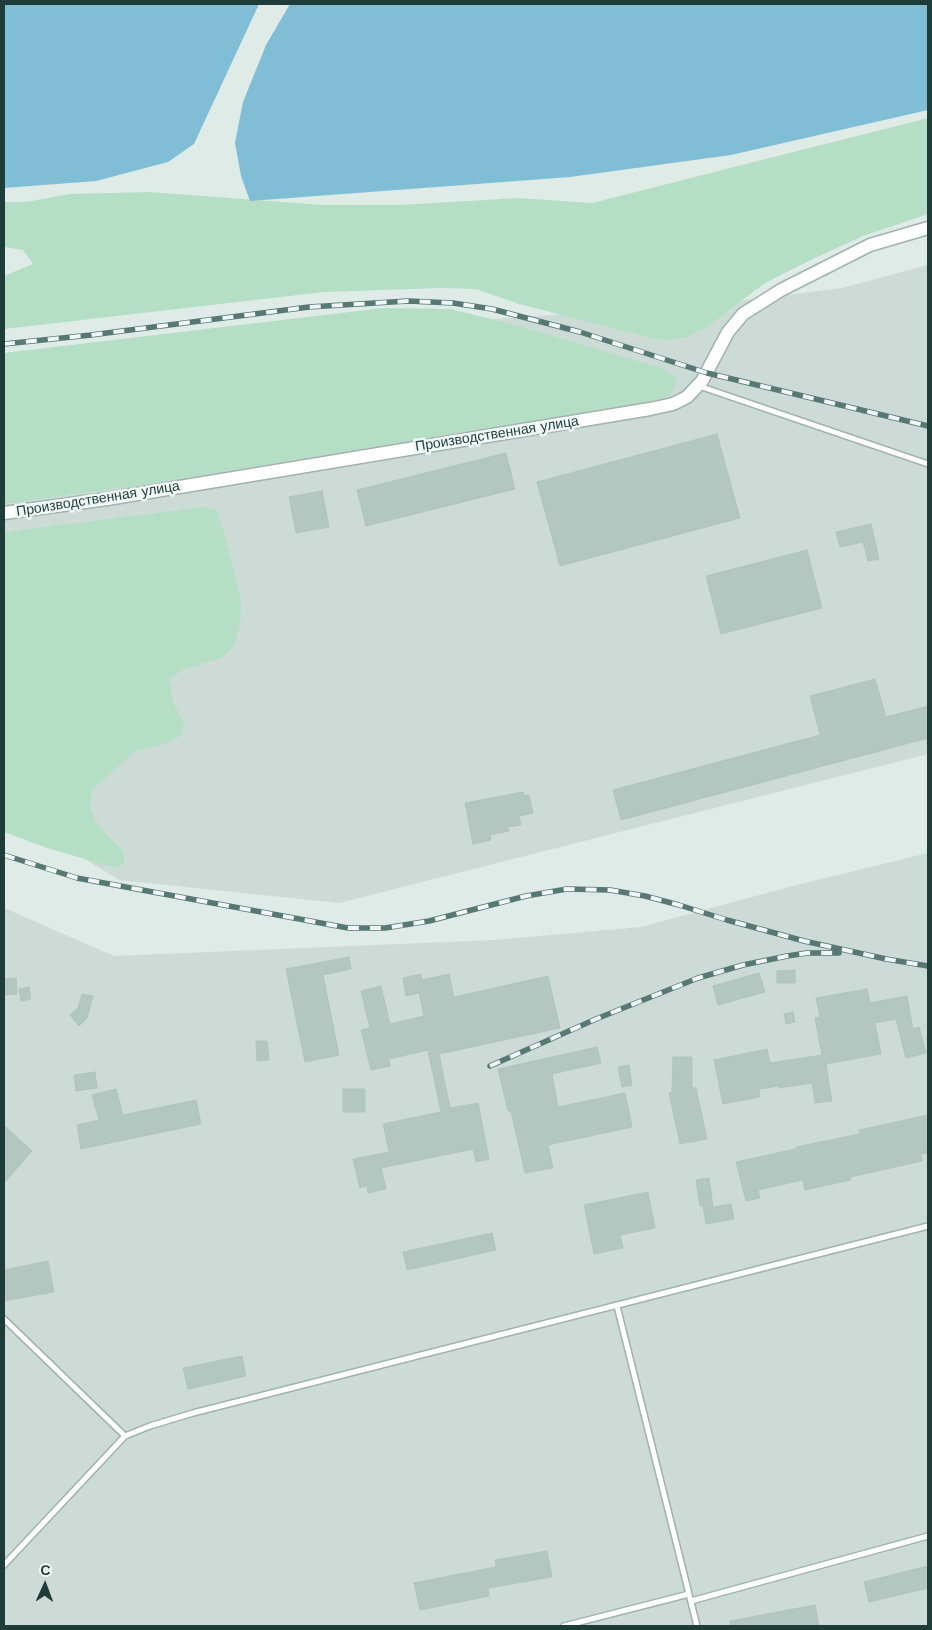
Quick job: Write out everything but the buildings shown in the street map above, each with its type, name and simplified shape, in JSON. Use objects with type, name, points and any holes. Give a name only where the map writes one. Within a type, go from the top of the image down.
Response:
[{"type":"street","name":"Производственная улица","points":[[4,513],[106,499],[673,404],[686,397],[698,386],[710,368],[728,332],[743,314],[781,290],[870,245],[928,228]]},
{"type":"lane","points":[[698,386],[928,464]]},
{"type":"lane","points":[[4,1565],[125,1436],[150,1426],[193,1413],[928,1226]]},
{"type":"lane","points":[[617,1306],[697,1626]]},
{"type":"lane","points":[[4,1319],[125,1436]]},
{"type":"lane","points":[[691,1601],[928,1536]]},
{"type":"lane","points":[[564,1626],[689,1594]]},
{"type":"shaded area","points":[[928,265],[928,754],[339,903],[119,880],[4,809],[4,357],[463,321],[715,304],[842,288]]},
{"type":"shaded area","points":[[928,853],[928,1626],[4,1626],[4,908],[114,956],[495,940],[641,927],[793,886]]},
{"type":"green space","points":[[928,118],[928,214],[863,236],[765,283],[707,327],[688,337],[668,340],[650,338],[519,304],[476,289],[440,288],[324,292],[4,329],[4,276],[33,264],[23,250],[4,247],[4,202],[26,202],[70,194],[149,192],[323,205],[400,205],[518,198],[592,203]]},
{"type":"green space","points":[[383,308],[450,309],[523,327],[661,368],[675,376],[676,384],[670,395],[653,401],[135,486],[4,504],[4,353]]},
{"type":"green space","points":[[205,507],[216,510],[226,538],[241,602],[240,624],[234,645],[221,658],[182,670],[169,680],[173,703],[184,722],[180,736],[170,742],[134,752],[92,790],[90,805],[95,821],[123,852],[124,864],[116,868],[47,848],[4,832],[4,532]]},
{"type":"water","points":[[4,4],[259,4],[194,144],[168,162],[96,181],[4,188]]},
{"type":"water","points":[[290,4],[928,4],[928,110],[731,155],[570,177],[250,201],[241,176],[235,143],[243,102],[266,45]]},
{"type":"railway","points":[[4,344],[91,335],[309,307],[408,301],[453,303],[492,309],[580,332],[707,373],[928,426]]},
{"type":"railway","points":[[4,855],[77,878],[348,928],[385,928],[429,921],[526,896],[567,889],[610,890],[645,896],[804,941],[928,966]]},
{"type":"railway","points":[[490,1066],[596,1019],[698,978],[743,965],[787,956],[807,953],[839,953]]}]
